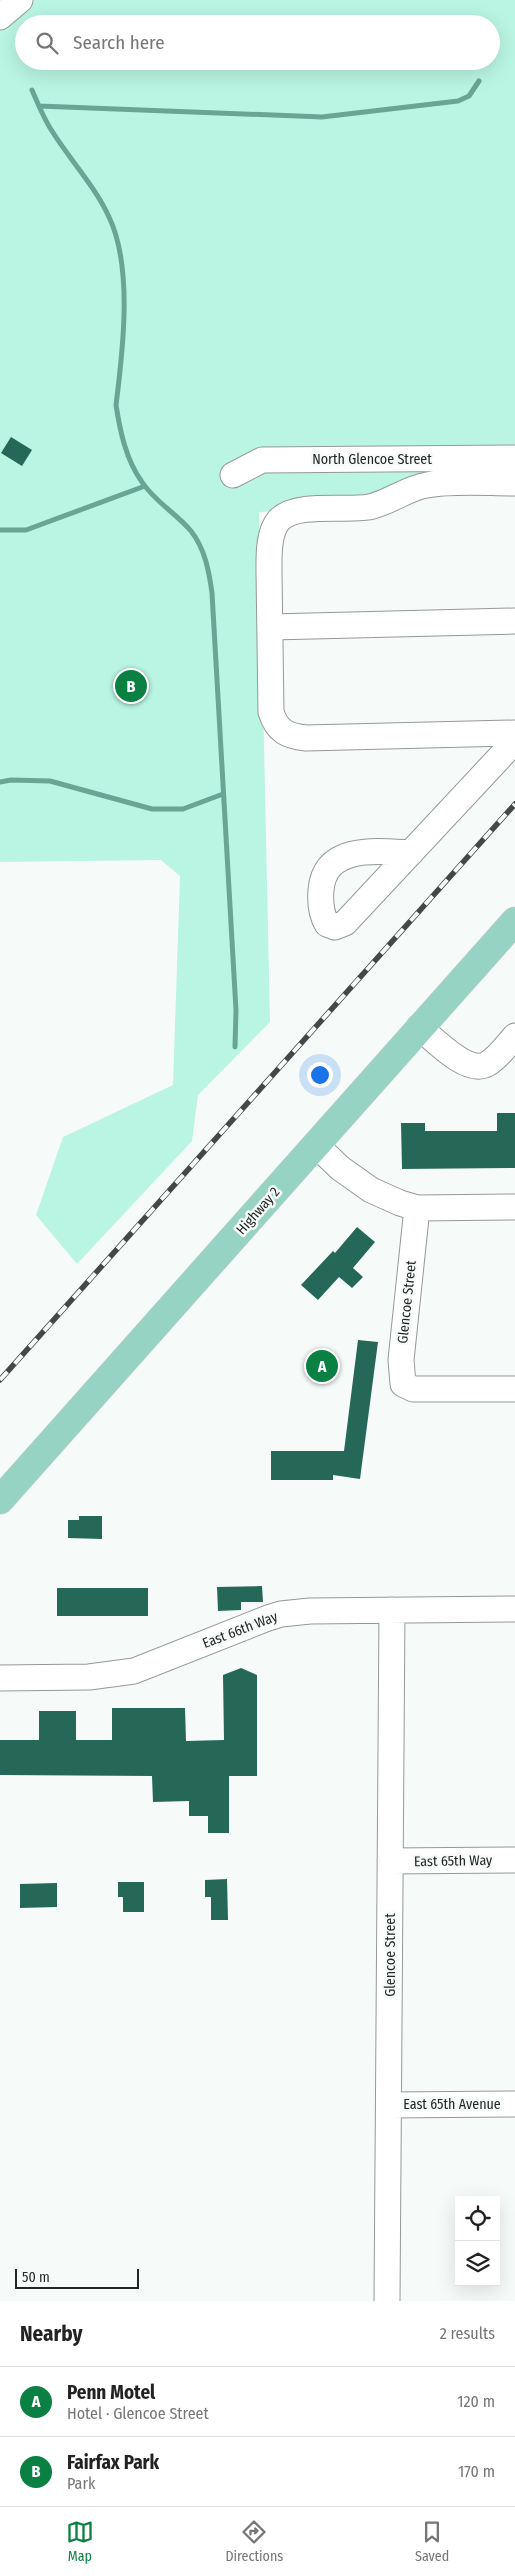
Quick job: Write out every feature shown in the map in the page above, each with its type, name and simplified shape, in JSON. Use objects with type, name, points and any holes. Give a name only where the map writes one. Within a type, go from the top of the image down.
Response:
[{"type":"main road","name":"Highway 2","points":[[0,1500],[515,921]]},
{"type":"street","points":[[0,17],[20,0]]},
{"type":"street","name":"North Glencoe Street","points":[[232,475],[262,460],[515,458]]},
{"type":"street","points":[[515,483],[426,485],[370,507],[302,510],[289,514],[279,520],[273,532],[269,550],[271,712],[278,728],[287,735],[306,738],[515,733]]},
{"type":"street","points":[[271,628],[515,621]]},
{"type":"street","points":[[411,853],[515,741]]},
{"type":"street","points":[[419,1027],[466,1065],[478,1067],[496,1057],[515,1036]]},
{"type":"street","points":[[316,1145],[371,1190],[385,1198],[417,1208],[515,1207]]},
{"type":"street","name":"Glencoe Street","points":[[417,1208],[401,1360],[403,1384],[413,1389],[515,1389]]},
{"type":"street","name":"East 66th Way","points":[[0,1678],[110,1676],[149,1666],[281,1614],[310,1611],[515,1609]]},
{"type":"street","name":"Glencoe Street","points":[[387,2301],[390,2105],[392,1610]]},
{"type":"street","name":"East 65th Way","points":[[390,1861],[515,1860]]},
{"type":"street","name":"East 65th Avenue","points":[[390,2105],[515,2104]]},
{"type":"green space","points":[[0,0],[515,0],[515,446],[370,507],[259,512],[270,1022],[198,1095],[192,1141],[77,1264],[36,1215],[63,1137],[173,1085],[180,876],[161,860],[0,862]]},
{"type":"building","points":[[11,437],[32,450],[22,466],[1,453]]},
{"type":"building","points":[[497,1113],[515,1113],[515,1168],[402,1169],[401,1123],[425,1123],[425,1131],[497,1131]]},
{"type":"building","points":[[357,1227],[375,1242],[353,1268],[363,1277],[352,1288],[339,1277],[318,1300],[301,1285],[333,1251],[335,1253]]},
{"type":"building","points":[[358,1340],[378,1342],[360,1479],[333,1475],[333,1480],[271,1480],[271,1451],[344,1451]]},
{"type":"building","points":[[79,1516],[102,1516],[102,1539],[68,1538],[68,1520],[79,1520]]},
{"type":"building","points":[[262,1586],[263,1602],[241,1602],[241,1610],[218,1611],[217,1587]]},
{"type":"building","points":[[57,1588],[148,1588],[148,1616],[57,1616]]},
{"type":"building","points":[[241,1668],[257,1675],[257,1776],[229,1776],[229,1833],[208,1833],[208,1816],[189,1816],[189,1801],[153,1802],[152,1776],[0,1775],[0,1740],[39,1740],[39,1711],[76,1711],[76,1740],[112,1740],[112,1708],[185,1708],[186,1741],[224,1740],[223,1675]]},
{"type":"building","points":[[227,1879],[228,1920],[211,1920],[211,1897],[205,1897],[205,1880]]},
{"type":"building","points":[[118,1882],[144,1882],[144,1912],[123,1912],[123,1897],[118,1897]]},
{"type":"building","points":[[57,1883],[57,1907],[20,1908],[20,1884]]},
{"type":"waterway","points":[[39,106],[322,117],[458,101],[469,96],[479,81]]},
{"type":"waterway","points":[[32,90],[49,126],[90,184],[103,206],[116,237],[124,284],[123,335],[116,405],[128,455],[136,473],[147,489],[196,538],[208,568],[212,593],[236,1010],[235,1047]]},
{"type":"waterway","points":[[0,530],[26,530],[145,486]]},
{"type":"waterway","points":[[0,782],[11,780],[50,781],[152,809],[183,809],[223,794]]},
{"type":"railway","points":[[0,1380],[515,804]]},
{"type":"place","name":"Fairfax Park","points":[[131,686]]},
{"type":"place","name":"Penn Motel","points":[[322,1366]]}]
